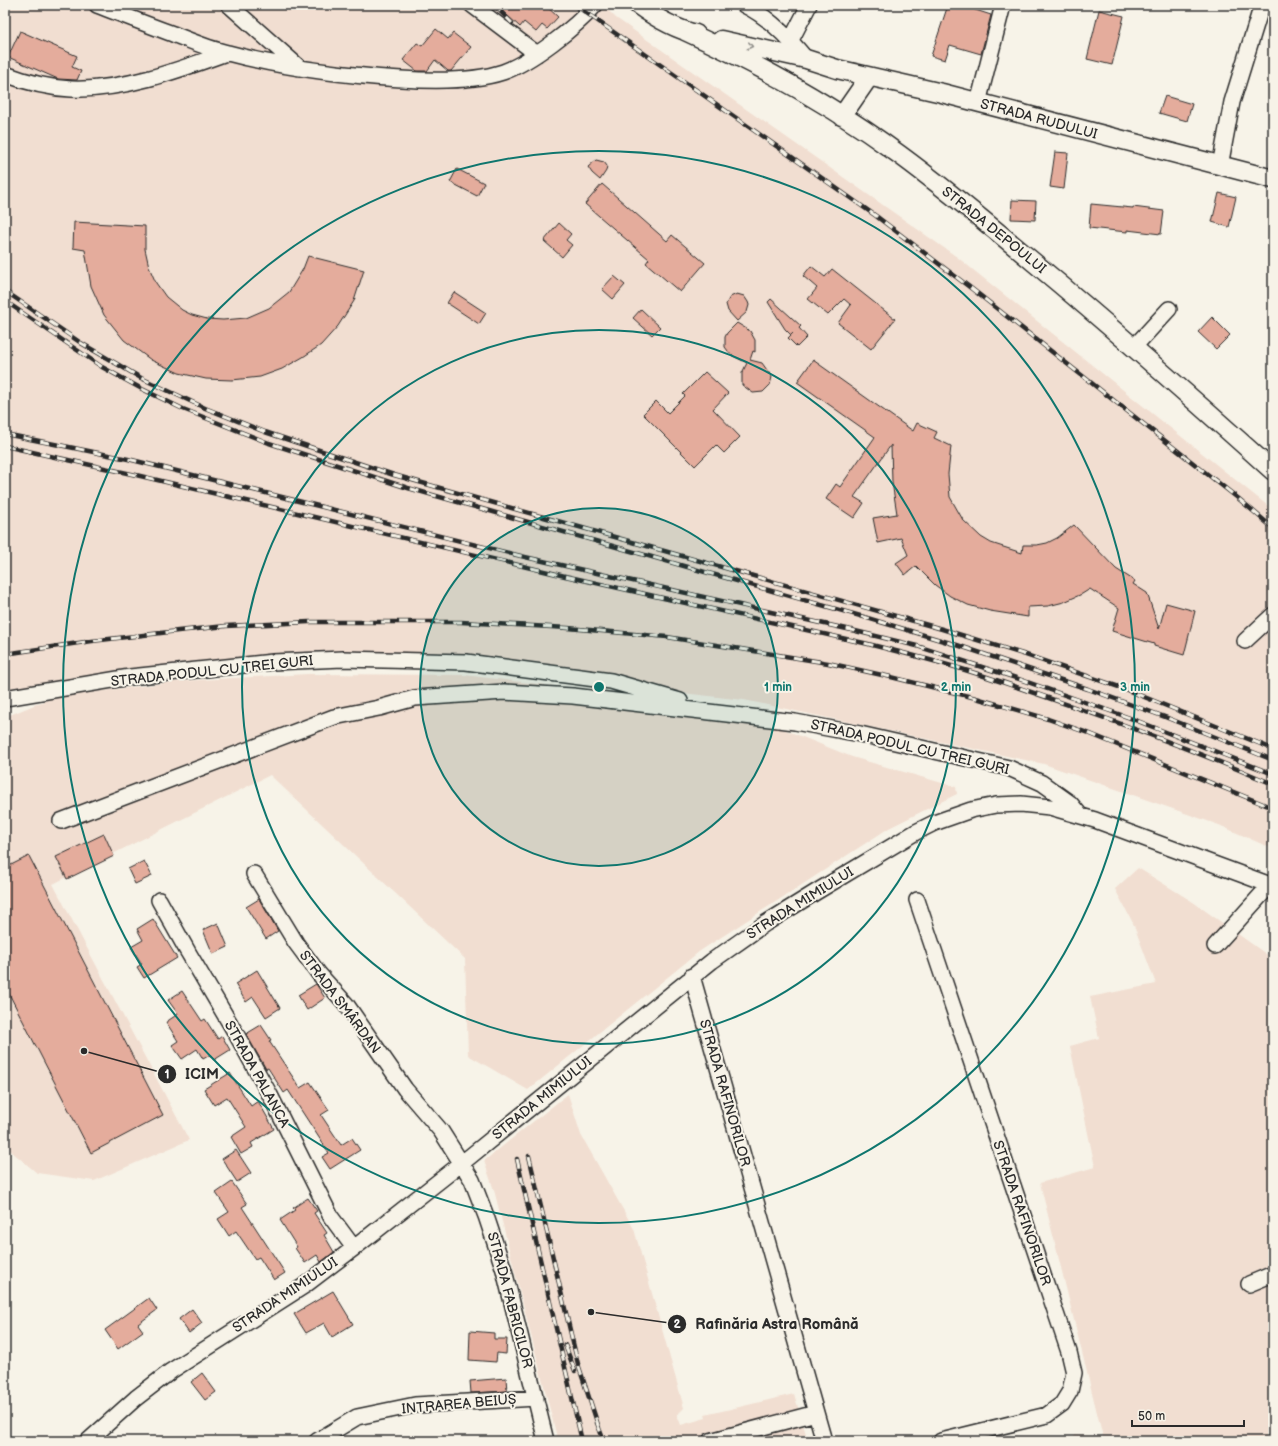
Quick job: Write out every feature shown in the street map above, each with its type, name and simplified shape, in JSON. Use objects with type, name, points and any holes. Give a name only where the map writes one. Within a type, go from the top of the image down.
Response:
[{"type":"main road","name":"STRADA RUDULUI","points":[[645,7],[685,31],[806,59],[837,69],[978,103],[1273,179]]},
{"type":"main road","name":"STRADA DEPOULUI","points":[[685,31],[734,53],[767,71],[842,116],[899,155],[982,219],[1134,347],[1273,471]]},
{"type":"main road","points":[[842,116],[869,76]]},
{"type":"street","points":[[97,5],[226,53],[301,69],[380,78],[429,80],[490,76],[504,72],[537,54],[579,21],[594,5]]},
{"type":"street","points":[[229,5],[301,69]]},
{"type":"street","points":[[472,5],[537,54]]},
{"type":"street","points":[[744,5],[758,12],[791,40],[806,59]]},
{"type":"street","points":[[791,40],[809,5]]},
{"type":"street","points":[[978,103],[1003,5]]},
{"type":"street","points":[[1220,166],[1232,102],[1262,5]]},
{"type":"street","points":[[5,74],[30,82],[71,89],[99,87],[126,83],[159,75],[226,53]]},
{"type":"street","points":[[1134,347],[1169,309]]},
{"type":"street","points":[[1245,641],[1273,615]]},
{"type":"street","name":"STRADA PODUL CU TREI GURI","points":[[5,698],[130,677],[272,662],[343,659],[466,662],[611,681],[726,713]]},
{"type":"street","name":"STRADA PODUL CU TREI GURI","points":[[61,821],[334,717],[379,708],[415,698],[504,692],[573,696],[726,713],[795,722],[860,734],[1009,768],[1042,783],[1070,803],[1080,815]]},
{"type":"street","name":"STRADA MIMIULUI","points":[[88,1441],[136,1398],[171,1371],[304,1286],[354,1248],[462,1163],[692,976],[766,924],[922,829],[952,816],[971,810],[996,805],[1021,804],[1050,807],[1080,815],[1272,885]]},
{"type":"street","name":"STRADA SMÂRDAN","points":[[254,874],[300,949],[319,974],[346,1004],[401,1084],[441,1131],[462,1163]]},
{"type":"street","points":[[1215,946],[1272,885]]},
{"type":"street","name":"STRADA PALANCA","points":[[159,900],[264,1084],[331,1218],[354,1248]]},
{"type":"street","name":"STRADA RAFINORILOR","points":[[917,900],[1064,1336],[1074,1373],[1070,1391],[1062,1404],[1047,1415],[941,1441]]},
{"type":"street","name":"STRADA RAFINORILOR","points":[[692,976],[824,1441]]},
{"type":"street","name":"STRADA FABRICILOR","points":[[462,1163],[472,1180],[504,1270],[546,1441]]},
{"type":"street","points":[[1249,1284],[1273,1274]]},
{"type":"street","name":"INTRAREA BEIUȘ","points":[[316,1441],[358,1418],[415,1405],[536,1398]]},
{"type":"street","points":[[710,1441],[816,1413]]},
{"type":"shaded area","points":[[5,5],[603,5],[616,18],[957,257],[1273,510],[1273,849],[1219,825],[1044,764],[744,700],[464,667],[273,662],[5,696]]},
{"type":"shaded area","points":[[308,674],[464,675],[729,707],[852,757],[956,787],[957,794],[889,828],[700,951],[528,1090],[468,1055],[465,959],[270,775],[53,884],[189,1140],[94,1181],[37,1173],[5,1146],[5,717],[54,697],[181,681]]},
{"type":"shaded area","points":[[1138,868],[1193,902],[1273,959],[1273,1441],[1074,1441],[1074,1435],[1103,1437],[1040,1183],[1095,1167],[1070,1046],[1099,1038],[1090,997],[1156,984],[1133,923],[1115,889]]},
{"type":"shaded area","points":[[568,1094],[581,1135],[634,1229],[684,1408],[677,1415],[681,1425],[706,1418],[705,1415],[794,1394],[808,1441],[558,1441],[494,1190],[484,1161]]},
{"type":"building","points":[[496,5],[545,5],[558,17],[547,29],[542,25],[536,32],[524,22],[520,27]]},
{"type":"building","points":[[948,5],[960,5],[991,15],[981,54],[950,45],[945,60],[931,56]]},
{"type":"building","points":[[1099,10],[1124,16],[1112,65],[1087,59]]},
{"type":"building","points":[[436,29],[448,39],[453,33],[471,47],[451,71],[448,71],[435,60],[427,71],[417,71],[403,60],[417,43],[422,46]]},
{"type":"building","points":[[20,31],[77,56],[72,67],[81,71],[77,80],[58,79],[8,57]]},
{"type":"building","points":[[1165,96],[1192,104],[1187,121],[1159,113]]},
{"type":"building","points":[[1055,152],[1068,153],[1064,189],[1050,187]]},
{"type":"building","points":[[596,160],[604,162],[607,166],[606,171],[600,180],[588,167]]},
{"type":"building","points":[[457,169],[484,183],[477,196],[450,182]]},
{"type":"building","points":[[602,184],[667,241],[672,235],[705,263],[680,292],[646,263],[649,259],[585,204]]},
{"type":"building","points":[[1219,193],[1236,197],[1229,227],[1212,222]]},
{"type":"building","points":[[1012,200],[1036,201],[1035,220],[1011,219]]},
{"type":"building","points":[[1091,204],[1164,211],[1161,234],[1089,228]]},
{"type":"building","points":[[74,222],[145,226],[145,249],[149,267],[156,283],[166,297],[182,310],[192,315],[207,319],[223,320],[246,318],[269,308],[289,292],[303,269],[308,256],[364,270],[354,301],[338,326],[321,345],[282,369],[260,377],[232,380],[206,379],[179,373],[151,360],[124,340],[104,315],[91,286],[85,250],[73,248]]},
{"type":"building","points":[[559,223],[571,234],[566,240],[572,245],[562,257],[544,241]]},
{"type":"building","points":[[811,266],[825,277],[832,269],[895,319],[871,349],[838,323],[851,305],[844,299],[828,315],[808,299],[817,288],[803,276]]},
{"type":"building","points":[[614,276],[625,285],[613,299],[602,289]]},
{"type":"building","points":[[454,292],[486,313],[479,324],[447,303]]},
{"type":"building","points":[[737,294],[744,296],[749,305],[747,312],[737,321],[728,311],[726,304],[730,297]]},
{"type":"building","points":[[771,299],[801,326],[799,328],[807,337],[797,347],[788,338],[791,335],[785,329],[768,302]]},
{"type":"building","points":[[641,309],[660,327],[652,335],[633,318]]},
{"type":"building","points":[[1212,317],[1230,335],[1216,349],[1198,332]]},
{"type":"building","points":[[737,323],[750,331],[755,340],[755,352],[753,351],[750,360],[762,363],[772,377],[770,385],[763,392],[753,393],[742,385],[742,373],[747,363],[731,355],[725,347],[725,337],[727,333]]},
{"type":"building","points":[[813,360],[913,431],[917,423],[937,432],[934,438],[951,446],[948,474],[950,497],[963,520],[981,537],[991,543],[1022,553],[1023,545],[1047,543],[1057,538],[1074,525],[1116,569],[1135,581],[1133,584],[1147,593],[1159,629],[1166,603],[1195,611],[1184,655],[1112,631],[1119,608],[1090,589],[1064,602],[1048,606],[1028,607],[1028,617],[990,611],[968,605],[950,596],[935,585],[916,566],[905,575],[896,563],[908,555],[901,538],[878,543],[873,518],[897,514],[892,482],[891,445],[854,497],[864,503],[854,518],[826,499],[836,484],[840,487],[875,437],[797,382]]},
{"type":"building","points":[[705,372],[728,393],[713,409],[740,437],[724,453],[716,445],[695,466],[643,414],[656,401],[668,413],[685,396],[683,394]]},
{"type":"building","points":[[104,834],[114,856],[67,879],[56,857]]},
{"type":"building","points":[[29,856],[163,1115],[91,1153],[5,986],[5,868]]},
{"type":"building","points":[[144,861],[152,876],[135,884],[128,869]]},
{"type":"building","points":[[259,899],[278,931],[266,939],[246,907]]},
{"type":"building","points":[[153,919],[177,958],[144,978],[137,967],[142,964],[131,947],[143,940],[137,929]]},
{"type":"building","points":[[218,923],[228,947],[213,954],[203,930]]},
{"type":"building","points":[[257,970],[280,1008],[266,1017],[253,997],[246,1002],[235,984]]},
{"type":"building","points":[[316,984],[325,998],[307,1010],[298,995]]},
{"type":"building","points":[[182,991],[202,1021],[205,1019],[218,1039],[222,1036],[230,1050],[214,1060],[210,1055],[203,1059],[197,1049],[182,1059],[172,1045],[178,1041],[166,1022],[178,1014],[168,1000]]},
{"type":"building","points":[[261,1025],[271,1040],[269,1041],[300,1088],[310,1082],[329,1110],[321,1115],[341,1145],[352,1138],[360,1150],[330,1169],[322,1157],[329,1153],[288,1090],[284,1093],[268,1068],[266,1069],[246,1034]]},
{"type":"building","points":[[230,1073],[251,1106],[258,1101],[274,1129],[251,1143],[253,1147],[241,1154],[231,1137],[246,1127],[227,1097],[214,1105],[204,1089]]},
{"type":"building","points":[[236,1150],[251,1173],[237,1182],[222,1159]]},
{"type":"building","points":[[232,1182],[247,1204],[242,1207],[285,1273],[274,1280],[259,1257],[255,1259],[236,1231],[229,1236],[218,1219],[229,1212],[216,1193]]},
{"type":"building","points":[[308,1198],[317,1211],[314,1213],[327,1233],[324,1235],[334,1252],[321,1262],[317,1255],[305,1263],[280,1220],[295,1210],[293,1208]]},
{"type":"building","points":[[333,1291],[353,1324],[332,1337],[324,1323],[306,1333],[294,1314]]},
{"type":"building","points":[[149,1298],[157,1310],[138,1324],[143,1331],[118,1349],[105,1330]]},
{"type":"building","points":[[192,1309],[202,1323],[189,1333],[179,1319]]},
{"type":"building","points":[[470,1331],[494,1333],[494,1339],[507,1339],[506,1354],[497,1353],[496,1362],[469,1360]]},
{"type":"building","points":[[202,1373],[216,1392],[205,1400],[191,1382]]},
{"type":"building","points":[[506,1378],[507,1391],[471,1393],[470,1381]]},
{"type":"railway","points":[[494,5],[512,23]]},
{"type":"railway","points":[[575,5],[876,216],[972,289],[1239,499],[1273,528]]},
{"type":"railway","points":[[5,291],[81,343],[141,378],[205,408],[265,432],[394,475],[942,629],[1026,655],[1122,688],[1273,749]]},
{"type":"railway","points":[[5,301],[102,367],[142,389],[183,409],[269,443],[408,488],[864,617],[957,645],[1088,689],[1165,717],[1273,760]]},
{"type":"railway","points":[[5,434],[128,459],[525,557],[917,646],[1016,678],[1130,718],[1273,774]]},
{"type":"railway","points":[[5,446],[924,658],[984,676],[1057,701],[1166,741],[1273,784]]},
{"type":"railway","points":[[5,654],[92,641],[178,631],[226,626],[309,622],[461,622],[568,628],[667,637],[828,663],[976,698],[1048,719],[1088,733],[1273,808]]},
{"type":"railway","points":[[529,1156],[578,1364],[599,1428]]},
{"type":"railway","points":[[517,1159],[582,1441]]},
{"type":"railway","points":[[565,1345],[575,1371]]},
{"type":"railway","points":[[597,1423],[604,1441]]},
{"type":"place","name":"ICIM","points":[[84,1051]]},
{"type":"place","name":"Rafinăria Astra Română","points":[[591,1312]]}]
